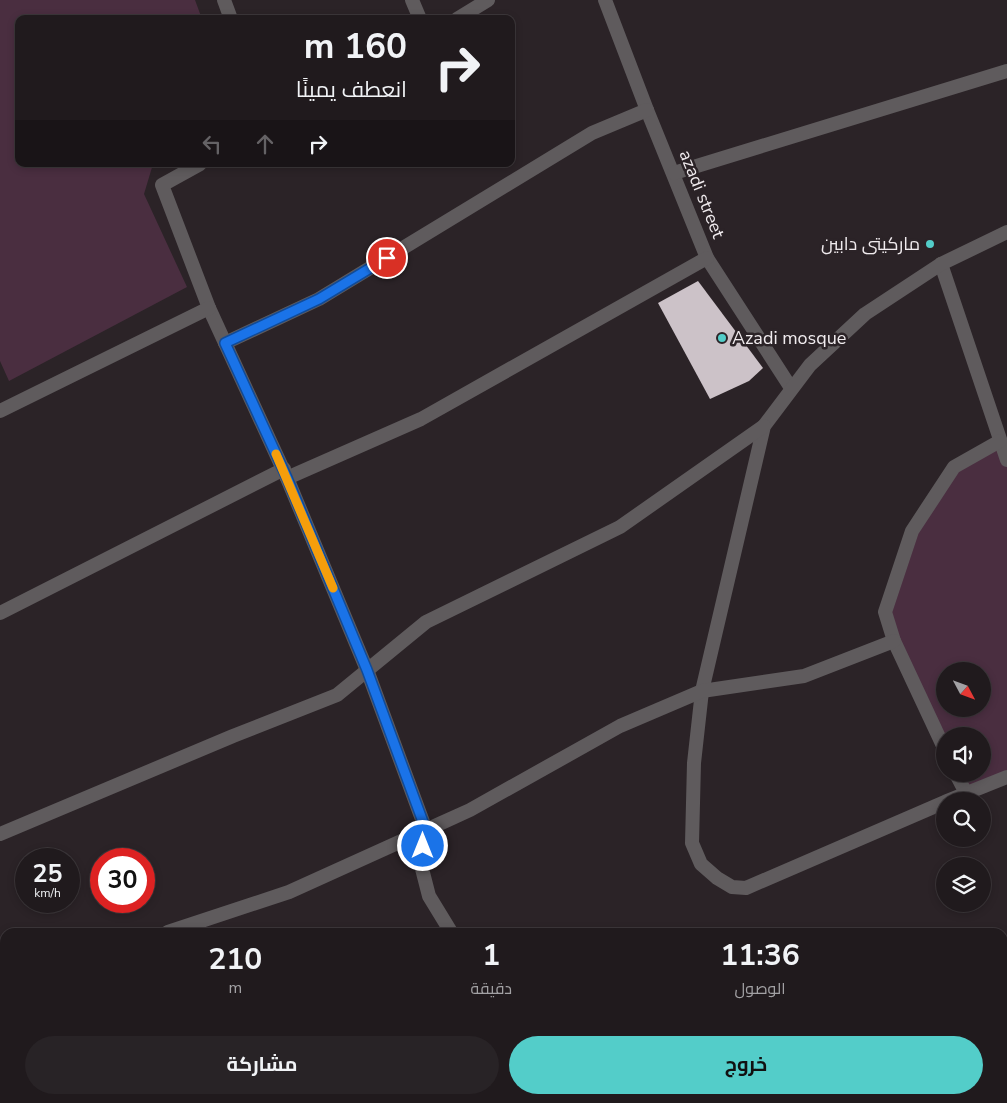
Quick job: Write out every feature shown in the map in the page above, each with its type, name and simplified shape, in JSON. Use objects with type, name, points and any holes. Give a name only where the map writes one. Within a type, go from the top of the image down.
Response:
[{"type":"street","points":[[224,0],[230,15]]},
{"type":"street","points":[[412,0],[418,15]]},
{"type":"street","points":[[464,15],[488,0]]},
{"type":"street","name":"azadi street","points":[[605,0],[707,258],[791,388]]},
{"type":"street","points":[[674,173],[1007,72]]},
{"type":"street","points":[[225,343],[319,299],[592,133],[647,110]]},
{"type":"street","points":[[195,167],[162,185],[209,308],[285,474],[367,670],[426,830],[420,861],[429,896],[449,928]]},
{"type":"street","points":[[0,834],[233,736],[337,695],[426,622],[620,527],[764,426],[810,365],[865,314],[941,264],[1007,232]]},
{"type":"street","points":[[0,613],[285,474],[421,419],[707,258]]},
{"type":"street","points":[[941,264],[1007,460]]},
{"type":"street","points":[[0,411],[209,308]]},
{"type":"street","points":[[764,426],[702,691],[694,762],[692,843],[701,864],[732,886],[746,888],[936,806]]},
{"type":"street","points":[[936,731],[894,640],[885,612],[912,531],[954,467],[1000,441]]},
{"type":"street","points":[[180,928],[289,892],[426,830],[470,810],[620,726],[702,691],[804,676],[894,640]]},
{"type":"street","points":[[969,792],[1007,777]]},
{"type":"shaded area","points":[[0,0],[195,0],[201,15],[15,15],[15,167],[152,167],[144,194],[187,287],[9,381],[0,361]]},
{"type":"shaded area","points":[[1000,441],[1007,460],[1007,777],[969,792],[965,792],[960,782],[991,782],[991,727],[941,727],[936,718],[991,718],[991,662],[936,662],[936,717],[885,612],[912,531],[954,467]]},
{"type":"building","points":[[698,281],[763,368],[749,381],[710,399],[658,303]]},
{"type":"slow traffic","points":[[276,454],[333,588]]},
{"type":"place","name":"ماركيتى دابين","points":[[930,244]]},
{"type":"place","name":"Azadi mosque","points":[[722,338]]},
{"type":"route","points":[[387,258],[319,299],[225,343],[287,478],[367,670],[426,830],[423,846]]}]
